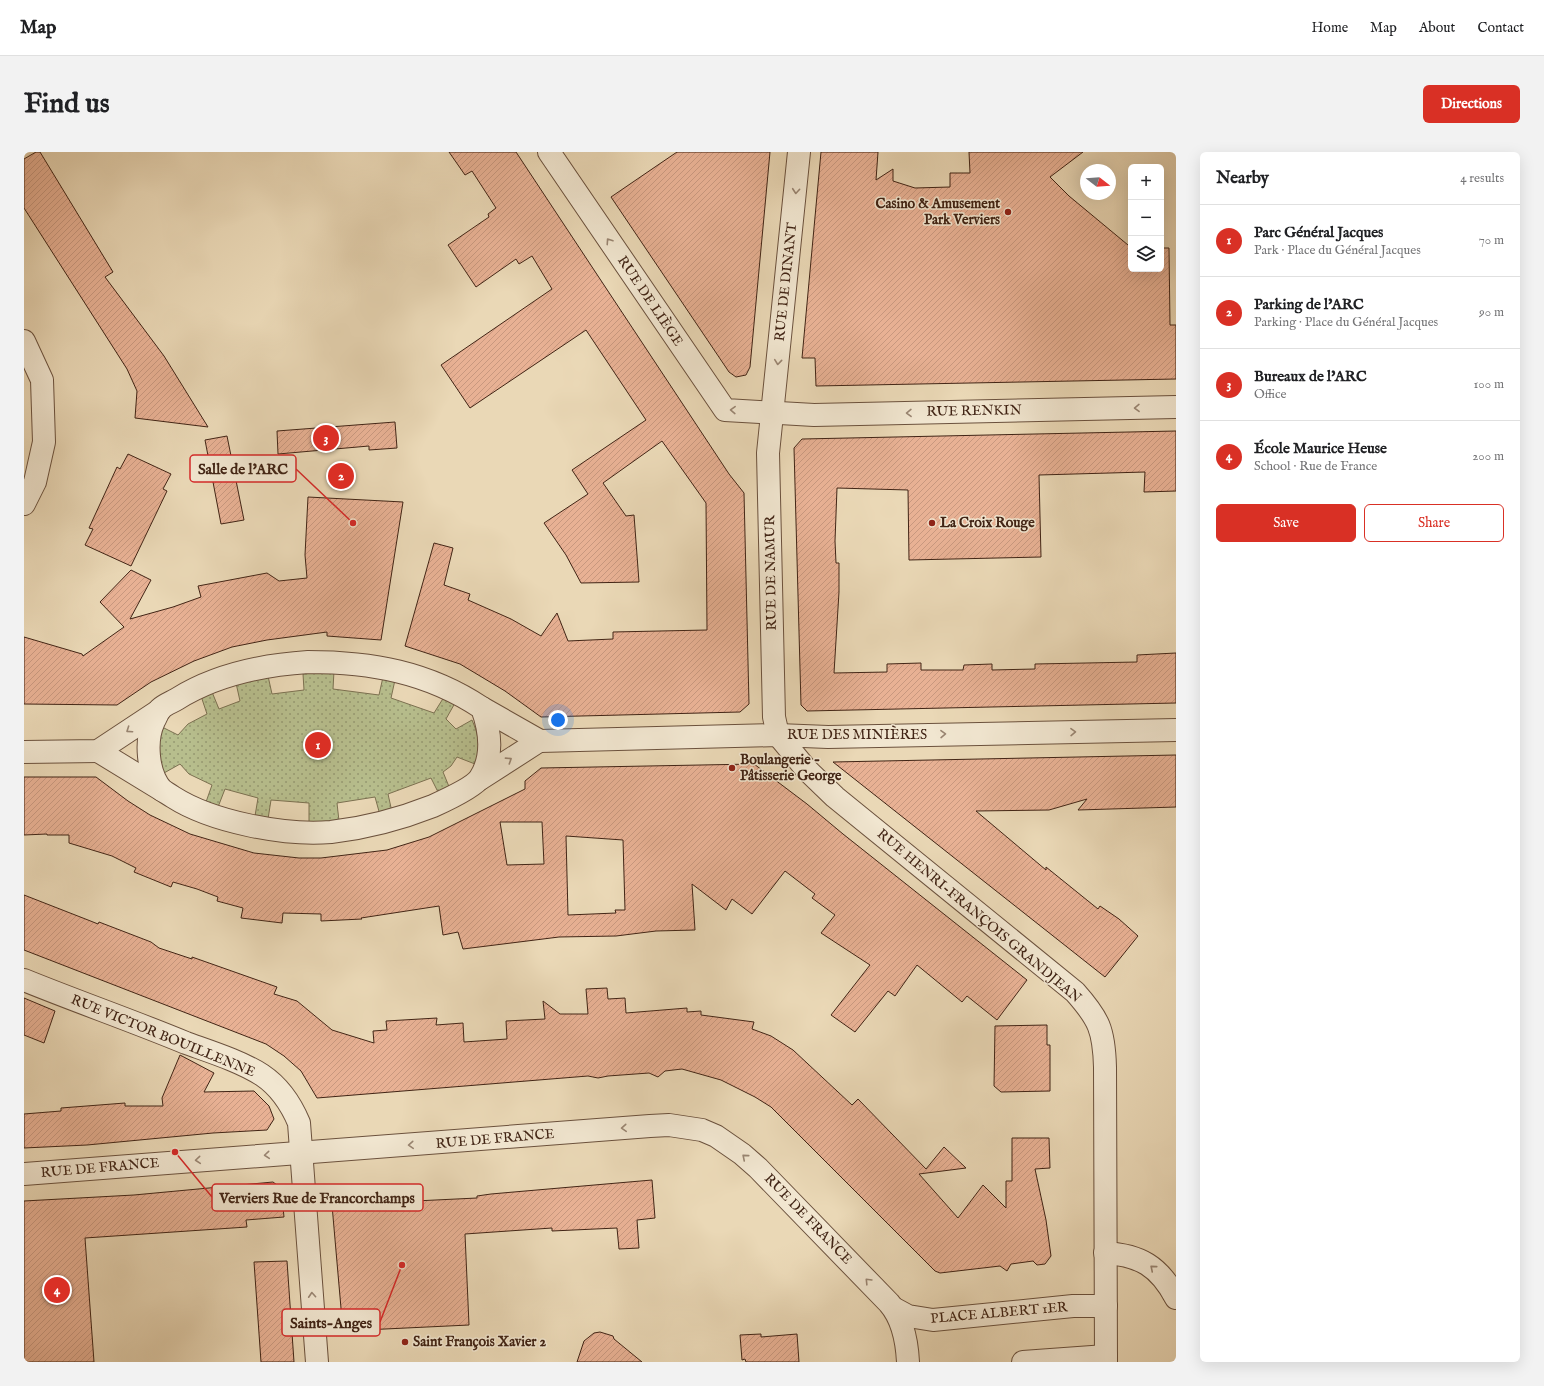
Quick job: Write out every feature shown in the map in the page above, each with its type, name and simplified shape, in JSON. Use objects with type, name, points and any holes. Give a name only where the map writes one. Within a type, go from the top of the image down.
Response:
[{"type":"street","name":"RUE DE LIÈGE","points":[[549,152],[725,410],[772,412]]},
{"type":"street","name":"RUE DE DINANT","points":[[772,412],[799,152]]},
{"type":"street","points":[[24,341],[42,380],[44,442],[35,482],[24,504]]},
{"type":"street","name":"RUE RENKIN","points":[[772,412],[814,415],[1176,407]]},
{"type":"street","name":"RUE DE NAMUR","points":[[772,412],[768,453],[774,717],[778,735]]},
{"type":"street","points":[[24,752],[98,751],[179,800],[200,810],[258,827],[287,831],[330,832],[368,826],[414,813],[449,800],[539,741],[456,692],[419,677],[345,662],[273,664],[244,671],[193,689],[98,751]]},
{"type":"street","points":[[480,779],[486,763],[490,745],[489,733],[482,708]]},
{"type":"street","points":[[160,710],[150,729],[148,750],[152,771],[162,790]]},
{"type":"street","name":"RUE DES MINIÈRES","points":[[539,741],[778,735],[828,737],[1176,730]]},
{"type":"street","name":"RUE HENRI-FRANÇOIS GRANDJEAN","points":[[778,735],[806,769],[835,797],[1060,979],[1075,992],[1090,1009],[1100,1025],[1104,1045],[1105,1253]]},
{"type":"street","name":"RUE VICTOR BOUILLENNE","points":[[24,980],[206,1050],[262,1075],[276,1087],[291,1106],[299,1123],[317,1362]]},
{"type":"street","name":"RUE DE FRANCE","points":[[24,1174],[669,1125],[702,1130],[728,1144],[758,1168],[895,1309]]},
{"type":"street","points":[[1023,1362],[1106,1359],[1105,1253],[1124,1254],[1146,1262],[1158,1272],[1170,1287],[1176,1298]]},
{"type":"street","name":"PLACE ALBERT 1ER","points":[[895,1309],[908,1316],[933,1320],[1072,1306],[1106,1306]]},
{"type":"street","points":[[895,1309],[907,1347],[908,1362]]},
{"type":"green space","points":[[334,671],[333,689],[379,695],[383,677],[395,680],[391,698],[434,713],[444,697],[455,703],[446,719],[456,729],[472,720],[479,747],[475,764],[457,757],[451,766],[443,772],[450,789],[439,794],[431,778],[388,794],[392,812],[380,815],[375,797],[337,803],[339,821],[309,822],[309,803],[271,800],[268,819],[255,816],[258,798],[225,789],[218,807],[206,802],[212,785],[189,774],[180,764],[164,773],[161,767],[158,750],[162,727],[178,735],[188,724],[207,714],[201,696],[212,692],[219,709],[240,701],[236,683],[268,676],[272,694],[304,690],[303,674]]},
{"type":"building","points":[[36,152],[40,152],[113,272],[105,277],[164,356],[208,427],[135,418],[137,391],[127,369],[24,208],[24,159]]},
{"type":"building","points":[[449,152],[516,152],[729,474],[744,493],[749,704],[740,712],[541,717],[505,691],[460,664],[405,646],[434,543],[453,548],[444,585],[470,594],[468,600],[511,619],[541,636],[557,613],[568,641],[613,639],[613,632],[707,630],[706,503],[662,441],[603,483],[626,516],[634,515],[639,582],[581,583],[566,555],[544,523],[588,494],[572,470],[646,420],[586,330],[470,408],[441,365],[552,289],[532,256],[519,264],[516,259],[476,287],[448,245],[489,217],[488,214],[496,208],[472,171],[465,175]]},
{"type":"building","points":[[677,152],[770,152],[750,367],[746,375],[736,377],[729,372],[611,197]]},
{"type":"building","points":[[821,152],[878,152],[876,180],[893,169],[893,181],[915,188],[950,187],[950,173],[970,173],[969,152],[1083,152],[1050,177],[1069,196],[1128,245],[1128,272],[1164,272],[1164,248],[1169,248],[1170,325],[1176,325],[1176,379],[816,386],[815,358],[802,358]]},
{"type":"building","points":[[395,422],[397,448],[369,450],[369,446],[278,454],[277,431]]},
{"type":"building","points":[[1176,431],[1176,491],[1144,492],[1145,472],[1039,475],[1041,557],[909,560],[908,490],[837,488],[835,541],[836,563],[839,563],[839,592],[834,673],[887,672],[887,664],[921,663],[921,670],[963,670],[964,665],[992,664],[992,670],[1035,669],[1035,664],[1137,662],[1137,655],[1176,653],[1176,703],[807,711],[801,705],[794,448],[802,439]]},
{"type":"building","points":[[227,436],[244,520],[221,524],[205,440]]},
{"type":"building","points":[[128,454],[171,474],[163,489],[167,491],[131,566],[85,545],[93,529],[89,528],[117,467],[120,469]]},
{"type":"building","points":[[308,497],[403,502],[381,640],[327,636],[327,632],[267,640],[232,647],[194,661],[151,682],[117,705],[24,704],[24,637],[82,654],[83,656],[124,627],[100,602],[131,570],[151,580],[130,619],[173,607],[201,597],[198,586],[267,573],[279,581],[307,578],[305,555]]},
{"type":"building","points":[[1176,755],[1176,807],[1078,810],[1087,799],[1049,810],[976,811],[1046,870],[1046,867],[1098,909],[1100,906],[1119,919],[1138,936],[1105,977],[833,762]]},
{"type":"building","points":[[754,764],[807,804],[1027,980],[997,1020],[967,996],[962,1002],[917,965],[895,996],[888,991],[855,1032],[831,1015],[870,965],[821,933],[835,915],[812,898],[815,894],[785,871],[752,914],[732,899],[726,910],[692,884],[695,930],[656,931],[616,936],[559,937],[463,949],[458,932],[443,935],[439,906],[361,918],[362,919],[321,921],[321,914],[283,913],[282,923],[241,918],[243,908],[217,901],[218,897],[197,889],[173,882],[171,887],[134,872],[136,868],[112,856],[69,843],[69,835],[24,835],[24,777],[96,777],[128,801],[150,815],[190,834],[254,853],[299,858],[321,858],[387,850],[429,837],[525,789],[525,781],[541,768]],"holes":[[[500,822],[542,822],[544,864],[507,865]],[[566,836],[623,840],[625,910],[615,910],[616,913],[568,915]]]},
{"type":"building","points":[[24,895],[98,924],[99,922],[151,942],[159,948],[192,959],[192,957],[277,987],[274,994],[297,1001],[332,1030],[374,1043],[373,1031],[387,1030],[386,1021],[437,1018],[436,1025],[463,1023],[464,1042],[507,1039],[506,1021],[545,1019],[543,1001],[560,1014],[588,1014],[586,989],[607,988],[608,999],[625,998],[626,1013],[687,1008],[687,1012],[701,1011],[701,1015],[754,1022],[752,1029],[771,1036],[793,1050],[852,1105],[858,1099],[926,1169],[944,1147],[966,1168],[919,1174],[958,1218],[983,1185],[1006,1208],[1006,1181],[1012,1181],[1012,1138],[1049,1138],[1050,1168],[1035,1169],[1046,1220],[1051,1256],[1045,1264],[1037,1265],[1033,1261],[1011,1264],[1007,1271],[1000,1266],[940,1273],[935,1271],[771,1107],[721,1080],[682,1069],[665,1071],[658,1077],[649,1073],[598,1078],[588,1076],[317,1098],[301,1071],[284,1056],[266,1044],[24,950]]},
{"type":"building","points":[[24,998],[55,1011],[44,1043],[24,1035]]},
{"type":"building","points":[[1047,1025],[1047,1045],[1050,1045],[1050,1091],[1001,1092],[994,1086],[995,1026]]},
{"type":"building","points":[[180,1055],[214,1073],[204,1092],[254,1091],[269,1106],[274,1119],[267,1130],[213,1133],[87,1145],[24,1148],[24,1114],[61,1111],[61,1108],[125,1103],[125,1106],[163,1106],[162,1098]]},
{"type":"building","points":[[652,1180],[655,1218],[637,1220],[639,1248],[619,1249],[617,1228],[552,1231],[552,1228],[465,1234],[469,1325],[343,1331],[332,1205],[477,1198],[477,1196],[491,1194]]},
{"type":"building","points":[[273,1182],[281,1188],[284,1217],[246,1220],[247,1227],[85,1238],[94,1362],[24,1362],[24,1201],[134,1195]]},
{"type":"building","points":[[287,1261],[294,1362],[261,1362],[254,1262]]},
{"type":"building","points":[[600,1332],[613,1336],[614,1339],[642,1362],[577,1362],[584,1341],[594,1333]]},
{"type":"building","points":[[761,1334],[761,1337],[797,1334],[799,1362],[746,1362],[745,1359],[742,1360],[740,1335]]},
{"type":"place","name":"Casino & Amusement Park Verviers","points":[[1008,212]]},
{"type":"place","name":"Bureaux de l'ARC","points":[[326,438]]},
{"type":"place","name":"Parking de l'ARC","points":[[341,476]]},
{"type":"place","name":"Salle de l'ARC","points":[[353,523]]},
{"type":"place","name":"La Croix Rouge","points":[[932,523]]},
{"type":"place","name":"Parc Général Jacques","points":[[318,745]]},
{"type":"place","name":"Boulangerie - Pâtisserie George","points":[[732,768]]},
{"type":"place","name":"Verviers Rue de Francorchamps","points":[[175,1152]]},
{"type":"place","name":"Saints-Anges","points":[[402,1265]]},
{"type":"place","name":"École Maurice Heuse","points":[[57,1290]]},
{"type":"place","name":"Saint François Xavier 2","points":[[405,1342]]}]
